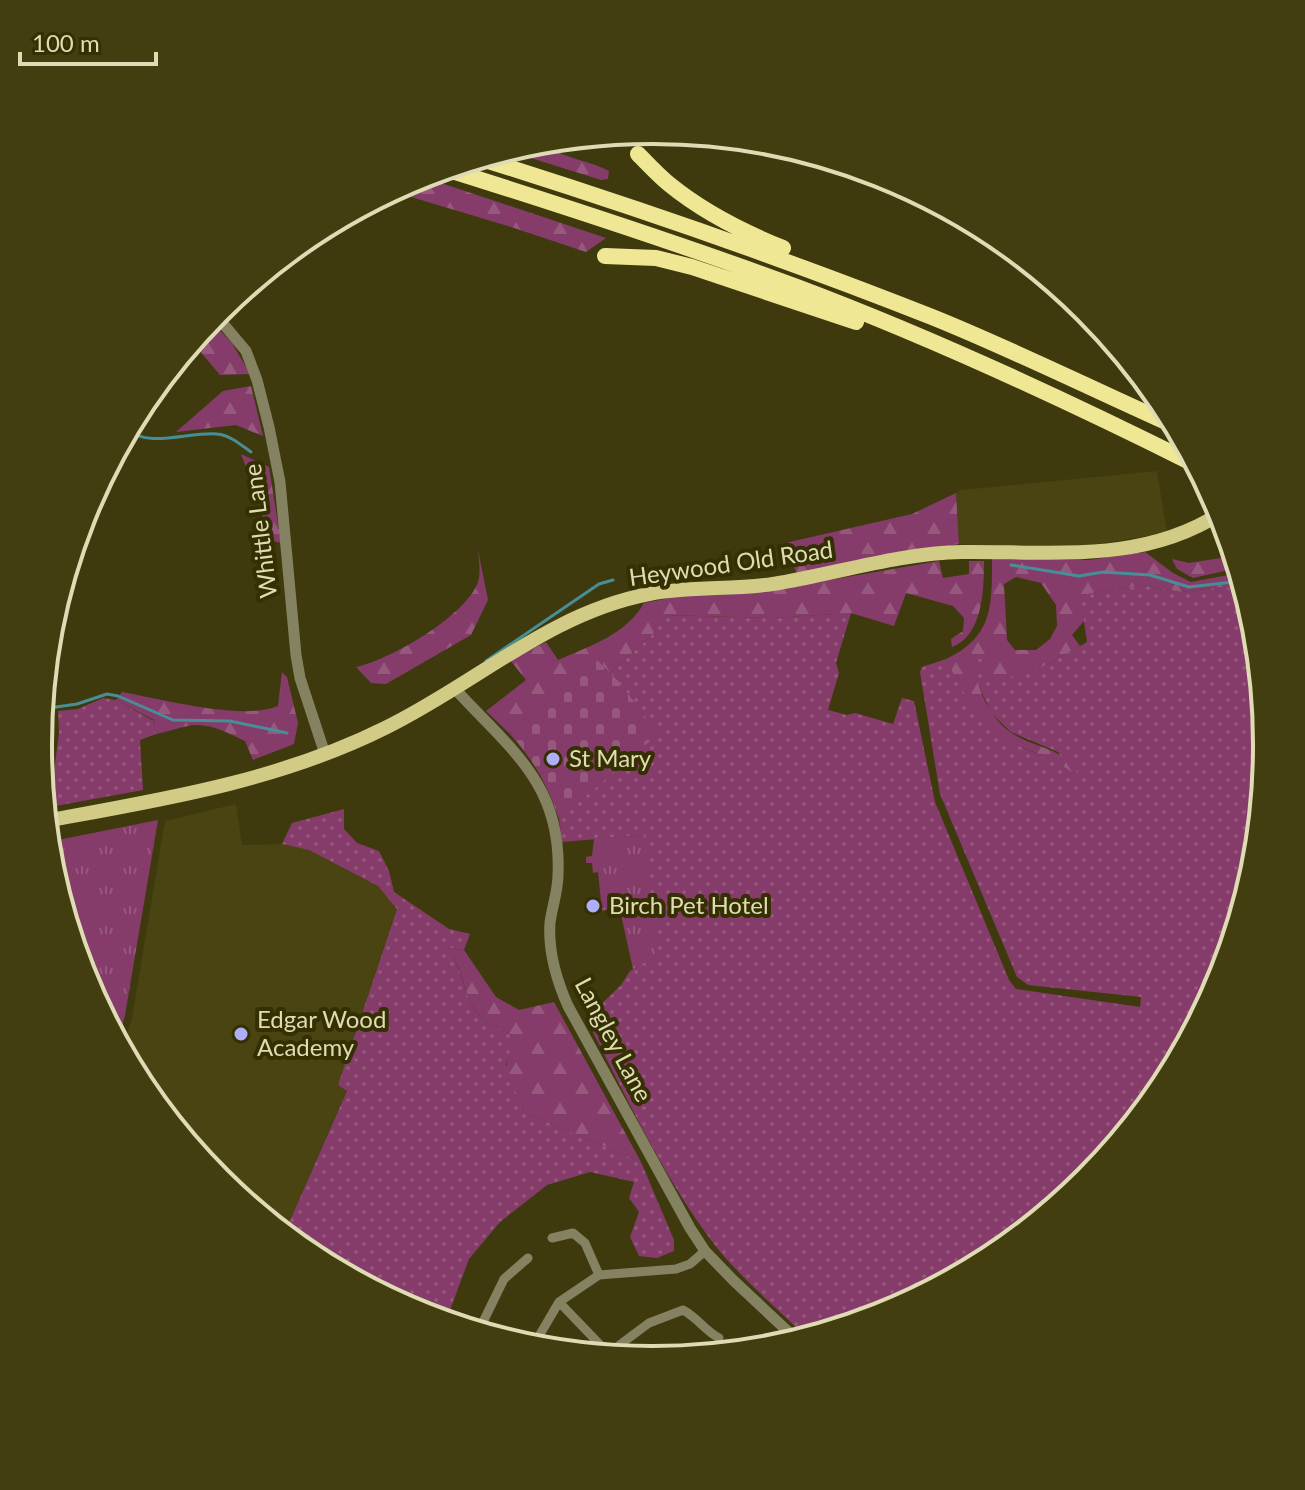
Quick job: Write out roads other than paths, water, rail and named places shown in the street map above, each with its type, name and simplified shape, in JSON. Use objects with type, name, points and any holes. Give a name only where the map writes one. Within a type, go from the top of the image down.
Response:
[{"type":"highway","points":[[638,154],[669,184],[752,236],[878,287],[935,318]]},
{"type":"highway","points":[[499,164],[776,257],[935,318],[1156,417]]},
{"type":"highway","points":[[464,175],[607,220],[799,288],[997,370],[1179,457]]},
{"type":"highway","points":[[605,256],[656,258],[692,267],[997,370]]},
{"type":"main road","name":"Heywood Old Road","points":[[57,819],[235,784],[325,754],[376,733],[456,690],[501,658],[542,635],[588,613],[648,594],[770,584],[962,552],[1094,553],[1128,549],[1186,532],[1209,520]]},
{"type":"street","name":"Whittle Lane","points":[[224,325],[246,351],[260,391],[280,482],[300,678],[325,754]]},
{"type":"street","name":"Langley Lane","points":[[456,690],[525,762],[543,791],[553,822],[559,872],[550,925],[556,978],[574,1017],[705,1251],[787,1330]]},
{"type":"street","points":[[552,1238],[573,1233],[585,1243],[599,1275]]},
{"type":"street","points":[[539,1335],[559,1302],[599,1275],[676,1269],[690,1264],[705,1251]]},
{"type":"street","points":[[483,1321],[504,1279],[528,1258]]},
{"type":"street","points":[[559,1302],[596,1342]]},
{"type":"street","points":[[620,1344],[649,1323],[683,1310],[695,1316],[704,1330],[719,1338]]},
{"type":"waterway","points":[[138,436],[157,439],[222,435],[251,452]]},
{"type":"waterway","points":[[1011,565],[1079,576],[1103,572],[1150,575],[1189,587],[1231,582]]},
{"type":"waterway","points":[[486,661],[599,584],[613,580]]},
{"type":"waterway","points":[[53,707],[77,704],[107,694],[173,720],[230,721],[287,733]]},
{"type":"place","name":"St Mary","points":[[553,759]]},
{"type":"place","name":"Birch Pet Hotel","points":[[593,906]]},
{"type":"place","name":"Edgar Wood Academy","points":[[241,1034]]}]
